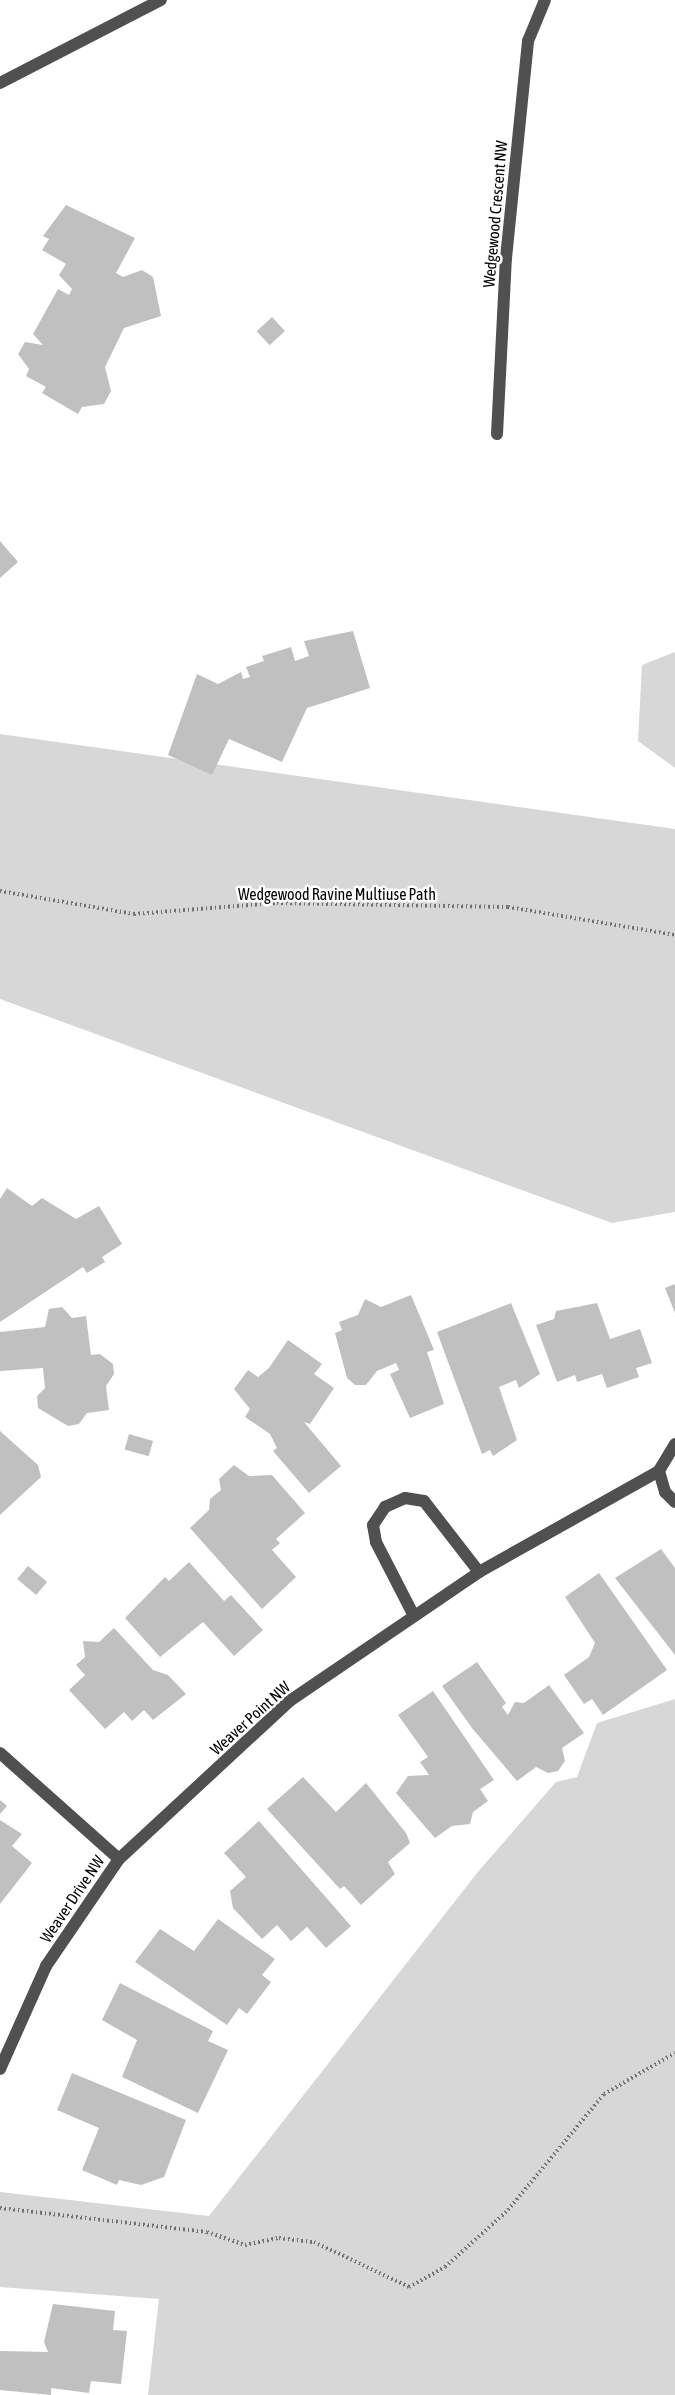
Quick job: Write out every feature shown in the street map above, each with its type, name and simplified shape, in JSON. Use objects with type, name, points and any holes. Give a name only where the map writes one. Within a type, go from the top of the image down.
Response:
[{"type":"street","points":[[0,84],[161,0]]},
{"type":"street","name":"Wedgewood Crescent NW","points":[[497,434],[506,258],[528,41],[545,0]]},
{"type":"street","points":[[675,1444],[659,1471],[664,1492],[675,1502]]},
{"type":"street","name":"Weaver Point NW","points":[[119,1859],[291,1700],[479,1572],[659,1471]]},
{"type":"street","points":[[414,1616],[376,1542],[374,1525],[385,1507],[405,1498],[424,1501],[479,1572]]},
{"type":"street","name":"Weaver Drive NW","points":[[0,1753],[119,1859],[46,1966],[0,2069]]},
{"type":"path","name":"Wedgewood Ravine Multiuse Path","points":[[0,891],[134,914],[277,903],[508,907],[675,935]]},
{"type":"path","points":[[0,2208],[207,2232],[245,2245],[279,2238],[314,2242],[409,2287],[445,2267],[508,2210],[604,2094],[675,2053]]},
{"type":"shaded area","points":[[675,652],[675,768],[638,741],[642,665]]},
{"type":"shaded area","points":[[0,734],[675,829],[675,1212],[612,1223],[0,999]]},
{"type":"shaded area","points":[[675,1699],[675,2395],[148,2395],[159,2299],[0,2287],[0,2192],[209,2216],[477,1873],[556,1782],[577,1777],[597,1723]]},
{"type":"building","points":[[66,205],[135,238],[116,273],[123,277],[142,270],[153,277],[161,316],[124,328],[105,367],[111,391],[104,404],[82,407],[78,414],[42,393],[46,387],[26,376],[29,369],[18,354],[25,342],[43,345],[33,334],[58,289],[69,295],[72,289],[59,275],[66,264],[42,250],[49,239],[43,236]]},
{"type":"building","points":[[272,317],[285,331],[270,345],[257,331]]},
{"type":"building","points":[[0,541],[18,562],[0,578]]},
{"type":"building","points":[[353,631],[370,688],[307,708],[282,762],[229,739],[212,775],[168,755],[197,674],[218,684],[241,672],[243,679],[250,677],[246,667],[264,661],[262,656],[291,647],[295,661],[309,656],[304,641]]},
{"type":"building","points":[[7,1188],[32,1206],[42,1198],[76,1219],[99,1206],[122,1244],[102,1257],[105,1262],[87,1273],[83,1267],[0,1322],[0,1199]]},
{"type":"building","points":[[675,1284],[675,1313],[665,1288]]},
{"type":"building","points":[[411,1295],[434,1350],[427,1352],[444,1404],[410,1418],[390,1374],[399,1370],[396,1363],[377,1371],[366,1385],[355,1385],[347,1378],[335,1333],[342,1330],[339,1322],[358,1315],[365,1299],[381,1307]]},
{"type":"building","points":[[511,1303],[540,1374],[519,1388],[516,1380],[499,1387],[517,1440],[493,1456],[490,1450],[482,1454],[437,1332]]},
{"type":"building","points":[[597,1303],[610,1339],[640,1329],[652,1363],[636,1368],[639,1377],[607,1388],[602,1374],[577,1382],[575,1375],[557,1382],[536,1325],[554,1319],[556,1311]]},
{"type":"building","points":[[62,1307],[72,1318],[86,1316],[91,1355],[100,1354],[113,1364],[114,1374],[106,1386],[109,1410],[87,1413],[79,1424],[68,1426],[38,1408],[37,1396],[45,1388],[43,1368],[0,1371],[0,1332],[45,1327],[49,1309]]},
{"type":"building","points":[[288,1340],[322,1364],[314,1374],[334,1388],[310,1424],[304,1422],[341,1466],[309,1493],[273,1451],[277,1448],[270,1434],[245,1417],[250,1409],[234,1389],[248,1370],[258,1377],[269,1368]]},
{"type":"building","points":[[0,1431],[38,1465],[41,1477],[0,1515]]},
{"type":"building","points":[[129,1434],[153,1441],[149,1456],[125,1449]]},
{"type":"building","points":[[234,1465],[249,1476],[272,1475],[305,1513],[276,1539],[280,1543],[272,1550],[296,1577],[262,1609],[190,1528],[209,1510],[210,1499],[221,1490],[219,1479]]},
{"type":"building","points":[[661,1549],[675,1568],[675,1655],[615,1578]]},
{"type":"building","points":[[189,1562],[224,1601],[231,1595],[263,1630],[234,1656],[203,1622],[160,1657],[125,1618],[165,1577],[169,1581]]},
{"type":"building","points":[[28,1566],[47,1582],[36,1595],[17,1579]]},
{"type":"building","points":[[599,1573],[667,1670],[603,1715],[592,1699],[584,1704],[564,1675],[589,1657],[595,1643],[565,1597]]},
{"type":"building","points":[[114,1628],[153,1670],[168,1675],[186,1694],[153,1720],[144,1710],[132,1721],[124,1712],[105,1729],[69,1690],[85,1675],[76,1665],[85,1657],[83,1641],[99,1642]]},
{"type":"building","points":[[477,1662],[506,1703],[502,1707],[508,1715],[515,1702],[524,1703],[549,1685],[584,1733],[562,1748],[565,1761],[558,1771],[548,1773],[536,1767],[517,1781],[472,1728],[442,1686]]},
{"type":"building","points":[[433,1691],[494,1780],[480,1789],[488,1801],[473,1812],[470,1824],[452,1826],[435,1838],[396,1793],[408,1776],[429,1775],[420,1762],[428,1757],[398,1715]]},
{"type":"building","points":[[303,1777],[336,1812],[366,1783],[406,1833],[410,1843],[388,1862],[395,1874],[361,1905],[344,1886],[340,1889],[267,1809]]},
{"type":"building","points":[[0,1800],[7,1806],[0,1814]]},
{"type":"building","points":[[0,1820],[22,1834],[12,1846],[32,1863],[0,1904]]},
{"type":"building","points":[[259,1821],[351,1926],[326,1948],[307,1927],[291,1941],[277,1925],[262,1939],[233,1908],[230,1891],[246,1877],[224,1853]]},
{"type":"building","points":[[218,1919],[275,1959],[262,1975],[271,1982],[247,2014],[239,2008],[227,2025],[135,1962],[160,1929],[194,1951]]},
{"type":"building","points":[[120,1983],[213,2031],[208,2041],[228,2050],[198,2113],[122,2077],[137,2040],[102,2020]]},
{"type":"building","points":[[72,2073],[186,2120],[164,2177],[141,2185],[119,2180],[117,2185],[82,2170],[99,2128],[57,2110]]},
{"type":"building","points":[[53,2304],[115,2311],[113,2330],[127,2331],[121,2384],[91,2381],[89,2393],[51,2388],[51,2395],[0,2390],[0,2351],[48,2352],[44,2342]]}]
